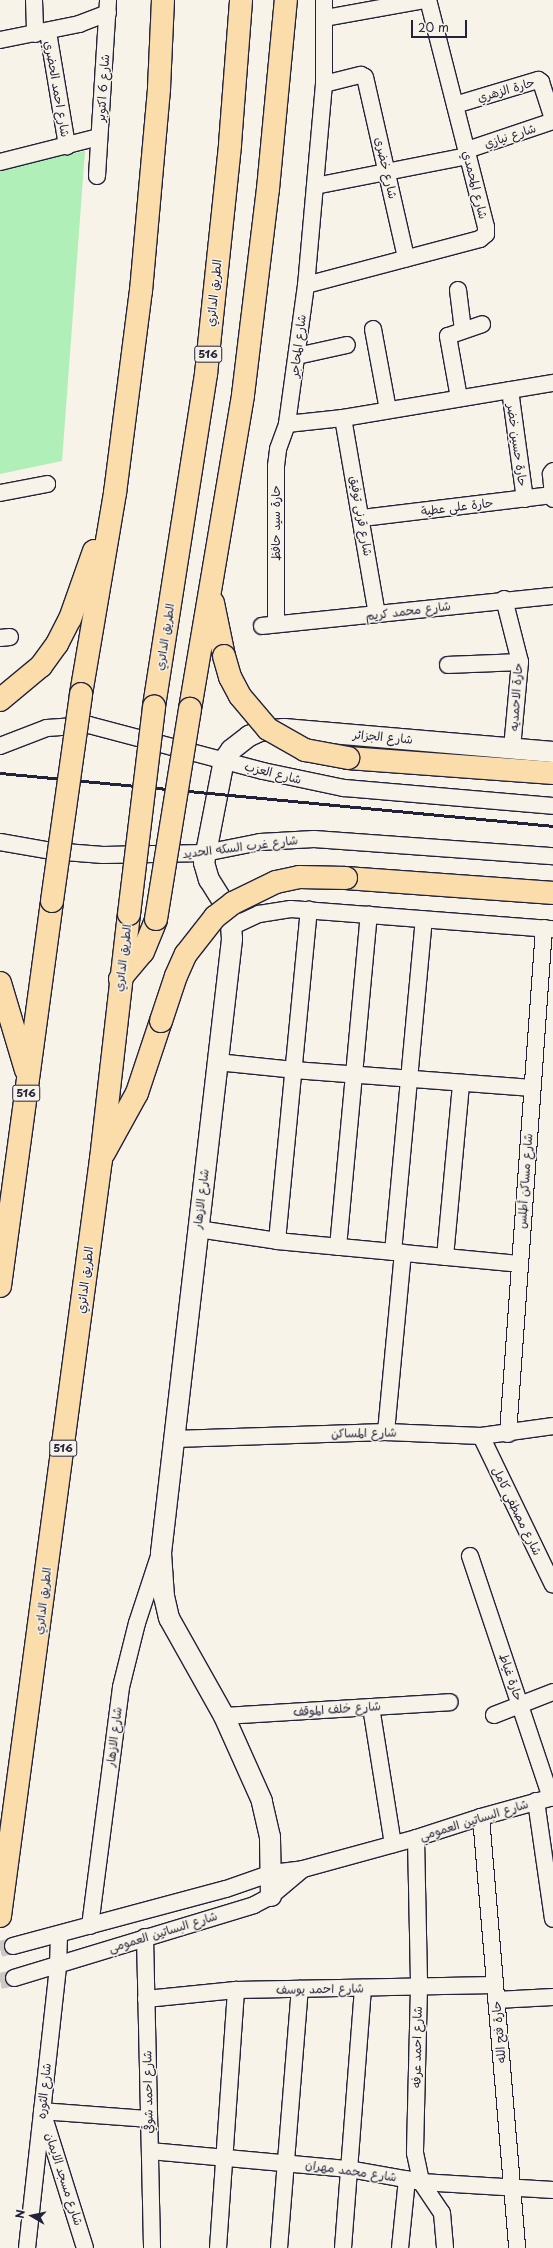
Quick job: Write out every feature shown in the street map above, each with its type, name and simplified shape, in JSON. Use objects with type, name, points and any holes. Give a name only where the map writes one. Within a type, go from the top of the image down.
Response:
[{"type":"highway","name":"516","points":[[0,1286],[81,694],[115,493],[141,291],[159,88],[164,0]]},
{"type":"highway","name":"الطريق الدائري","points":[[0,1916],[100,1159],[120,979],[154,706],[206,374],[230,144],[241,0]]},
{"type":"highway","points":[[120,979],[143,952],[156,919],[210,589],[227,497],[255,300],[286,0]]},
{"type":"highway","points":[[0,700],[41,666],[57,644],[70,620],[115,493]]},
{"type":"highway","points":[[210,589],[230,677],[252,714],[268,729],[305,750],[348,758],[553,773]]},
{"type":"highway","points":[[100,1159],[137,1093],[176,976],[199,935],[233,903],[276,882],[322,876],[553,893]]},
{"type":"highway","points":[[0,983],[28,1078]]},
{"type":"street","name":"شارع احمد الحضري","points":[[34,0],[67,146]]},
{"type":"street","name":"شارع المحاجر","points":[[287,424],[306,285],[324,84],[324,0]]},
{"type":"street","points":[[325,18],[426,0]]},
{"type":"street","name":"شارع المحمدي","points":[[306,285],[480,239],[486,234],[486,227],[455,105],[426,0]]},
{"type":"street","points":[[0,40],[42,33],[108,7]]},
{"type":"street","name":"شارع 6 اكتوبر","points":[[97,176],[108,7]]},
{"type":"street","name":"شارع خضرى","points":[[324,84],[361,75],[365,77],[406,258]]},
{"type":"street","name":"حارة الزهري","points":[[455,105],[538,80],[541,82],[553,121]]},
{"type":"street","name":"شارع نيازي","points":[[315,186],[387,172],[467,153],[553,121]]},
{"type":"street","points":[[0,162],[99,138]]},
{"type":"street","points":[[458,290],[463,330]]},
{"type":"street","points":[[459,398],[448,336],[482,324]]},
{"type":"street","points":[[373,329],[388,410]]},
{"type":"street","points":[[297,356],[348,345]]},
{"type":"street","points":[[287,424],[343,418],[553,383]]},
{"type":"street","name":"حارة حسين خضر","points":[[510,390],[524,499]]},
{"type":"street","name":"شارع قرنى توفيق","points":[[343,418],[362,518],[377,614]]},
{"type":"street","name":"حارة سيد حافظ","points":[[269,625],[276,466],[278,449],[287,424]]},
{"type":"street","points":[[553,471],[553,499]]},
{"type":"street","points":[[0,493],[47,484]]},
{"type":"street","name":"حارة على عطية","points":[[362,518],[553,496]]},
{"type":"street","name":"شارع محمد كريم","points":[[269,625],[553,596]]},
{"type":"street","name":"حارة الاحمديه","points":[[504,600],[520,662],[512,749]]},
{"type":"street","points":[[448,666],[520,662]]},
{"type":"street","name":"شارع العزب","points":[[0,746],[47,728],[82,725],[344,788],[553,806]]},
{"type":"street","name":"شارع الجزائر","points":[[224,760],[231,750],[249,736],[272,729],[553,752]]},
{"type":"street","name":"شارع الازهار","points":[[90,1926],[120,1687],[137,1623],[160,1553],[233,926],[226,903],[209,880],[205,853],[224,760]]},
{"type":"street","name":"شارع غرب السكه الحديد","points":[[0,842],[52,851],[103,855],[154,856],[205,853],[260,842],[314,840],[553,856]]},
{"type":"street","points":[[233,926],[273,911],[309,910],[549,928]]},
{"type":"street","points":[[277,1241],[309,910]]},
{"type":"street","points":[[338,1247],[369,914]]},
{"type":"street","points":[[386,1432],[409,1079],[424,919]]},
{"type":"street","name":"شارع مساكن أطلس","points":[[508,1434],[532,1088],[549,928]]},
{"type":"street","points":[[217,1062],[354,1075],[532,1088]]},
{"type":"street","points":[[445,1257],[461,1083]]},
{"type":"street","points":[[198,1229],[277,1241],[519,1264]]},
{"type":"street","name":"شارع المساكن","points":[[174,1439],[386,1432],[482,1436],[551,1431]]},
{"type":"street","name":"شارع مصطفي كامل","points":[[482,1436],[553,1585]]},
{"type":"street","name":"شارع الازهار","points":[[160,1553],[164,1597],[169,1618],[224,1716],[262,1801],[270,1837],[272,1873],[271,1896]]},
{"type":"street","name":"حارة غياط","points":[[470,1556],[520,1704],[547,1799],[553,1919]]},
{"type":"street","points":[[494,1715],[553,1692]]},
{"type":"street","name":"شارع خلف الموقف","points":[[224,1716],[450,1702]]},
{"type":"street","points":[[371,1707],[393,1844]]},
{"type":"street","name":"شارع البساتين العمومي","points":[[13,1946],[59,1935],[219,1891],[272,1873],[303,1869],[416,1838],[481,1817],[547,1799]]},
{"type":"street","name":"حارة فتح الله","points":[[481,1817],[517,2248]]},
{"type":"street","name":"شارع احمد عرفه","points":[[416,1838],[419,1987],[414,2181],[442,2213],[445,2248]]},
{"type":"street","name":"شارع البساتين العمومي","points":[[14,1978],[254,1905],[271,1896],[303,1869]]},
{"type":"street","name":"شارع الثوره","points":[[27,2248],[58,1965],[59,1935]]},
{"type":"street","name":"شارع احمد شوقي","points":[[145,1937],[152,2248]]},
{"type":"street","name":"شارع احمد يوسف","points":[[146,1999],[236,1990],[419,1987],[553,1997]]},
{"type":"street","points":[[343,2248],[363,1988]]},
{"type":"street","points":[[279,2248],[300,1989]]},
{"type":"street","points":[[218,2248],[236,1990]]},
{"type":"street","points":[[42,2111],[149,2119]]},
{"type":"street","name":"شارع مسجد الايمان","points":[[42,2111],[86,2248]]},
{"type":"street","name":"شارع محمد مهران","points":[[150,2151],[349,2169],[414,2181],[553,2190]]},
{"type":"street","points":[[400,2248],[414,2181]]},
{"type":"green space","points":[[85,151],[62,461],[0,474],[0,169]]},
{"type":"tunnel","points":[[0,1949],[13,1946]]},
{"type":"tunnel","points":[[0,1981],[14,1978]]},
{"type":"railway","points":[[0,773],[553,826]]}]
